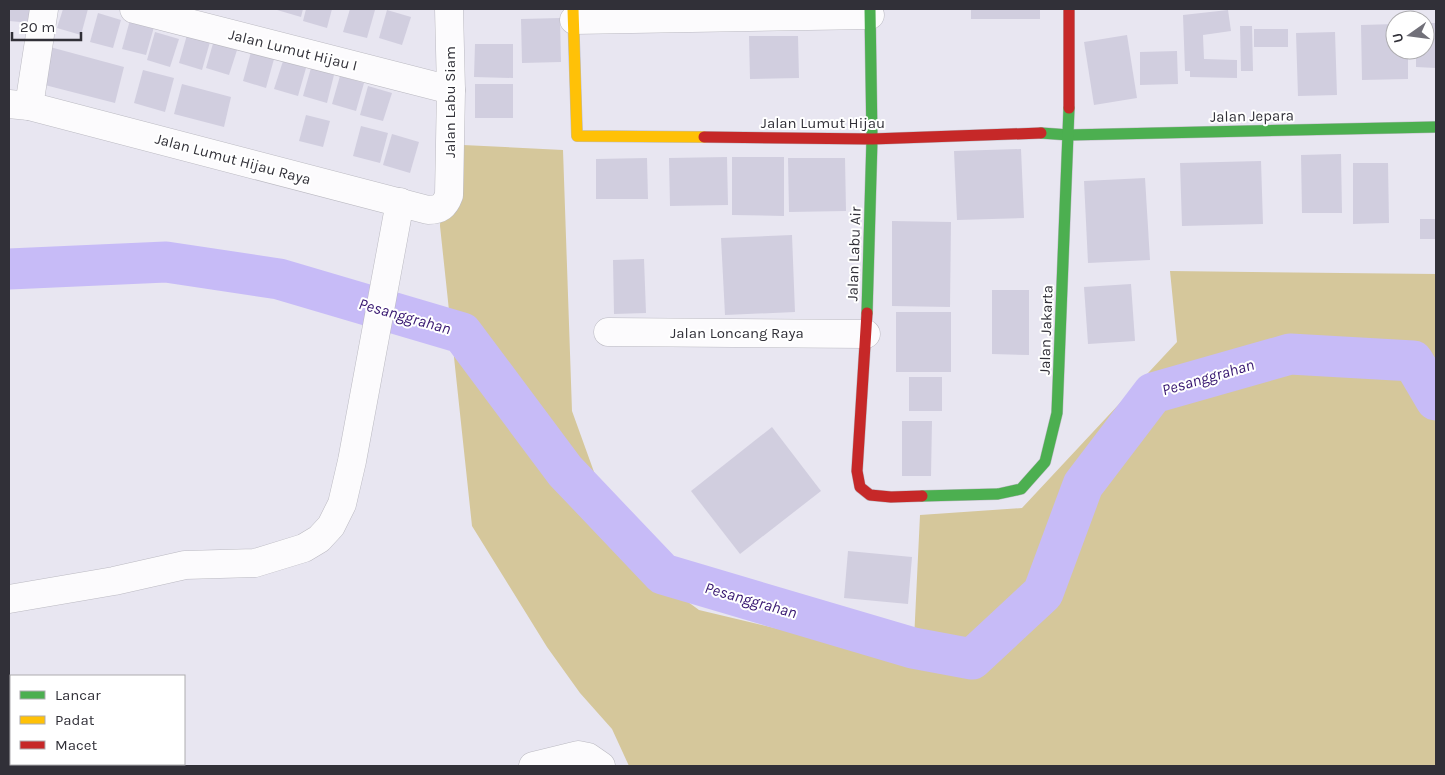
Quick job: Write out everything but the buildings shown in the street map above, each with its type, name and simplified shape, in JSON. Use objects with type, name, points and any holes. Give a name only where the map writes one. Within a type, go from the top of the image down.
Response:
[{"type":"street","points":[[19,105],[44,9]]},
{"type":"street","name":"Jalan Lumut Hijau I","points":[[134,9],[451,90]]},
{"type":"street","name":"Jalan Labu Siam","points":[[449,9],[451,90],[449,195]]},
{"type":"street","name":"Jalan Jakarta","points":[[870,495],[891,498],[998,494],[1021,489],[1046,462],[1057,413],[1069,135],[1069,9]]},
{"type":"street","points":[[573,14],[870,12]]},
{"type":"street","name":"Jalan Labu Air","points":[[870,12],[872,139],[866,334],[857,471],[860,487],[870,495]]},
{"type":"street","name":"Jalan Lumut Hijau","points":[[573,14],[578,136],[872,139],[1043,133],[1069,135]]},
{"type":"street","name":"Jalan Lumut Hijau Raya","points":[[19,105],[434,210],[443,206],[449,195]]},
{"type":"street","name":"Jalan Jepara","points":[[1069,135],[1436,127]]},
{"type":"street","points":[[9,599],[185,565],[255,563],[304,548],[319,540],[331,526],[342,504],[400,202]]},
{"type":"street","name":"Jalan Loncang Raya","points":[[608,332],[866,334]]},
{"type":"street","points":[[533,766],[578,755],[588,757],[601,766]]},
{"type":"shaded area","points":[[442,144],[563,150],[572,411],[624,555],[699,610],[913,661],[920,515],[1022,508],[1177,342],[1170,271],[1436,274],[1436,766],[629,766],[612,729],[580,693],[547,647],[472,526],[440,226]]},
{"type":"waterway","name":"Pesanggrahan","points":[[9,269],[166,262],[279,279],[462,333],[565,471],[663,574],[913,648],[972,659],[1043,593],[1083,485],[1153,393],[1290,354],[1413,361],[1436,400]]},
{"type":"traffic: fast","points":[[867,313],[872,139],[870,9]]},
{"type":"traffic: fast","points":[[922,496],[998,494],[1021,489],[1045,462],[1057,413],[1069,108]]},
{"type":"traffic: fast","points":[[1041,133],[1069,135],[1436,127]]},
{"type":"traffic: slow","points":[[573,9],[577,136],[704,137]]},
{"type":"traffic: jam","points":[[1069,9],[1069,108]]},
{"type":"traffic: jam","points":[[704,137],[872,139],[1041,133]]},
{"type":"traffic: jam","points":[[867,313],[857,471],[860,487],[870,495],[891,497],[922,496]]}]
